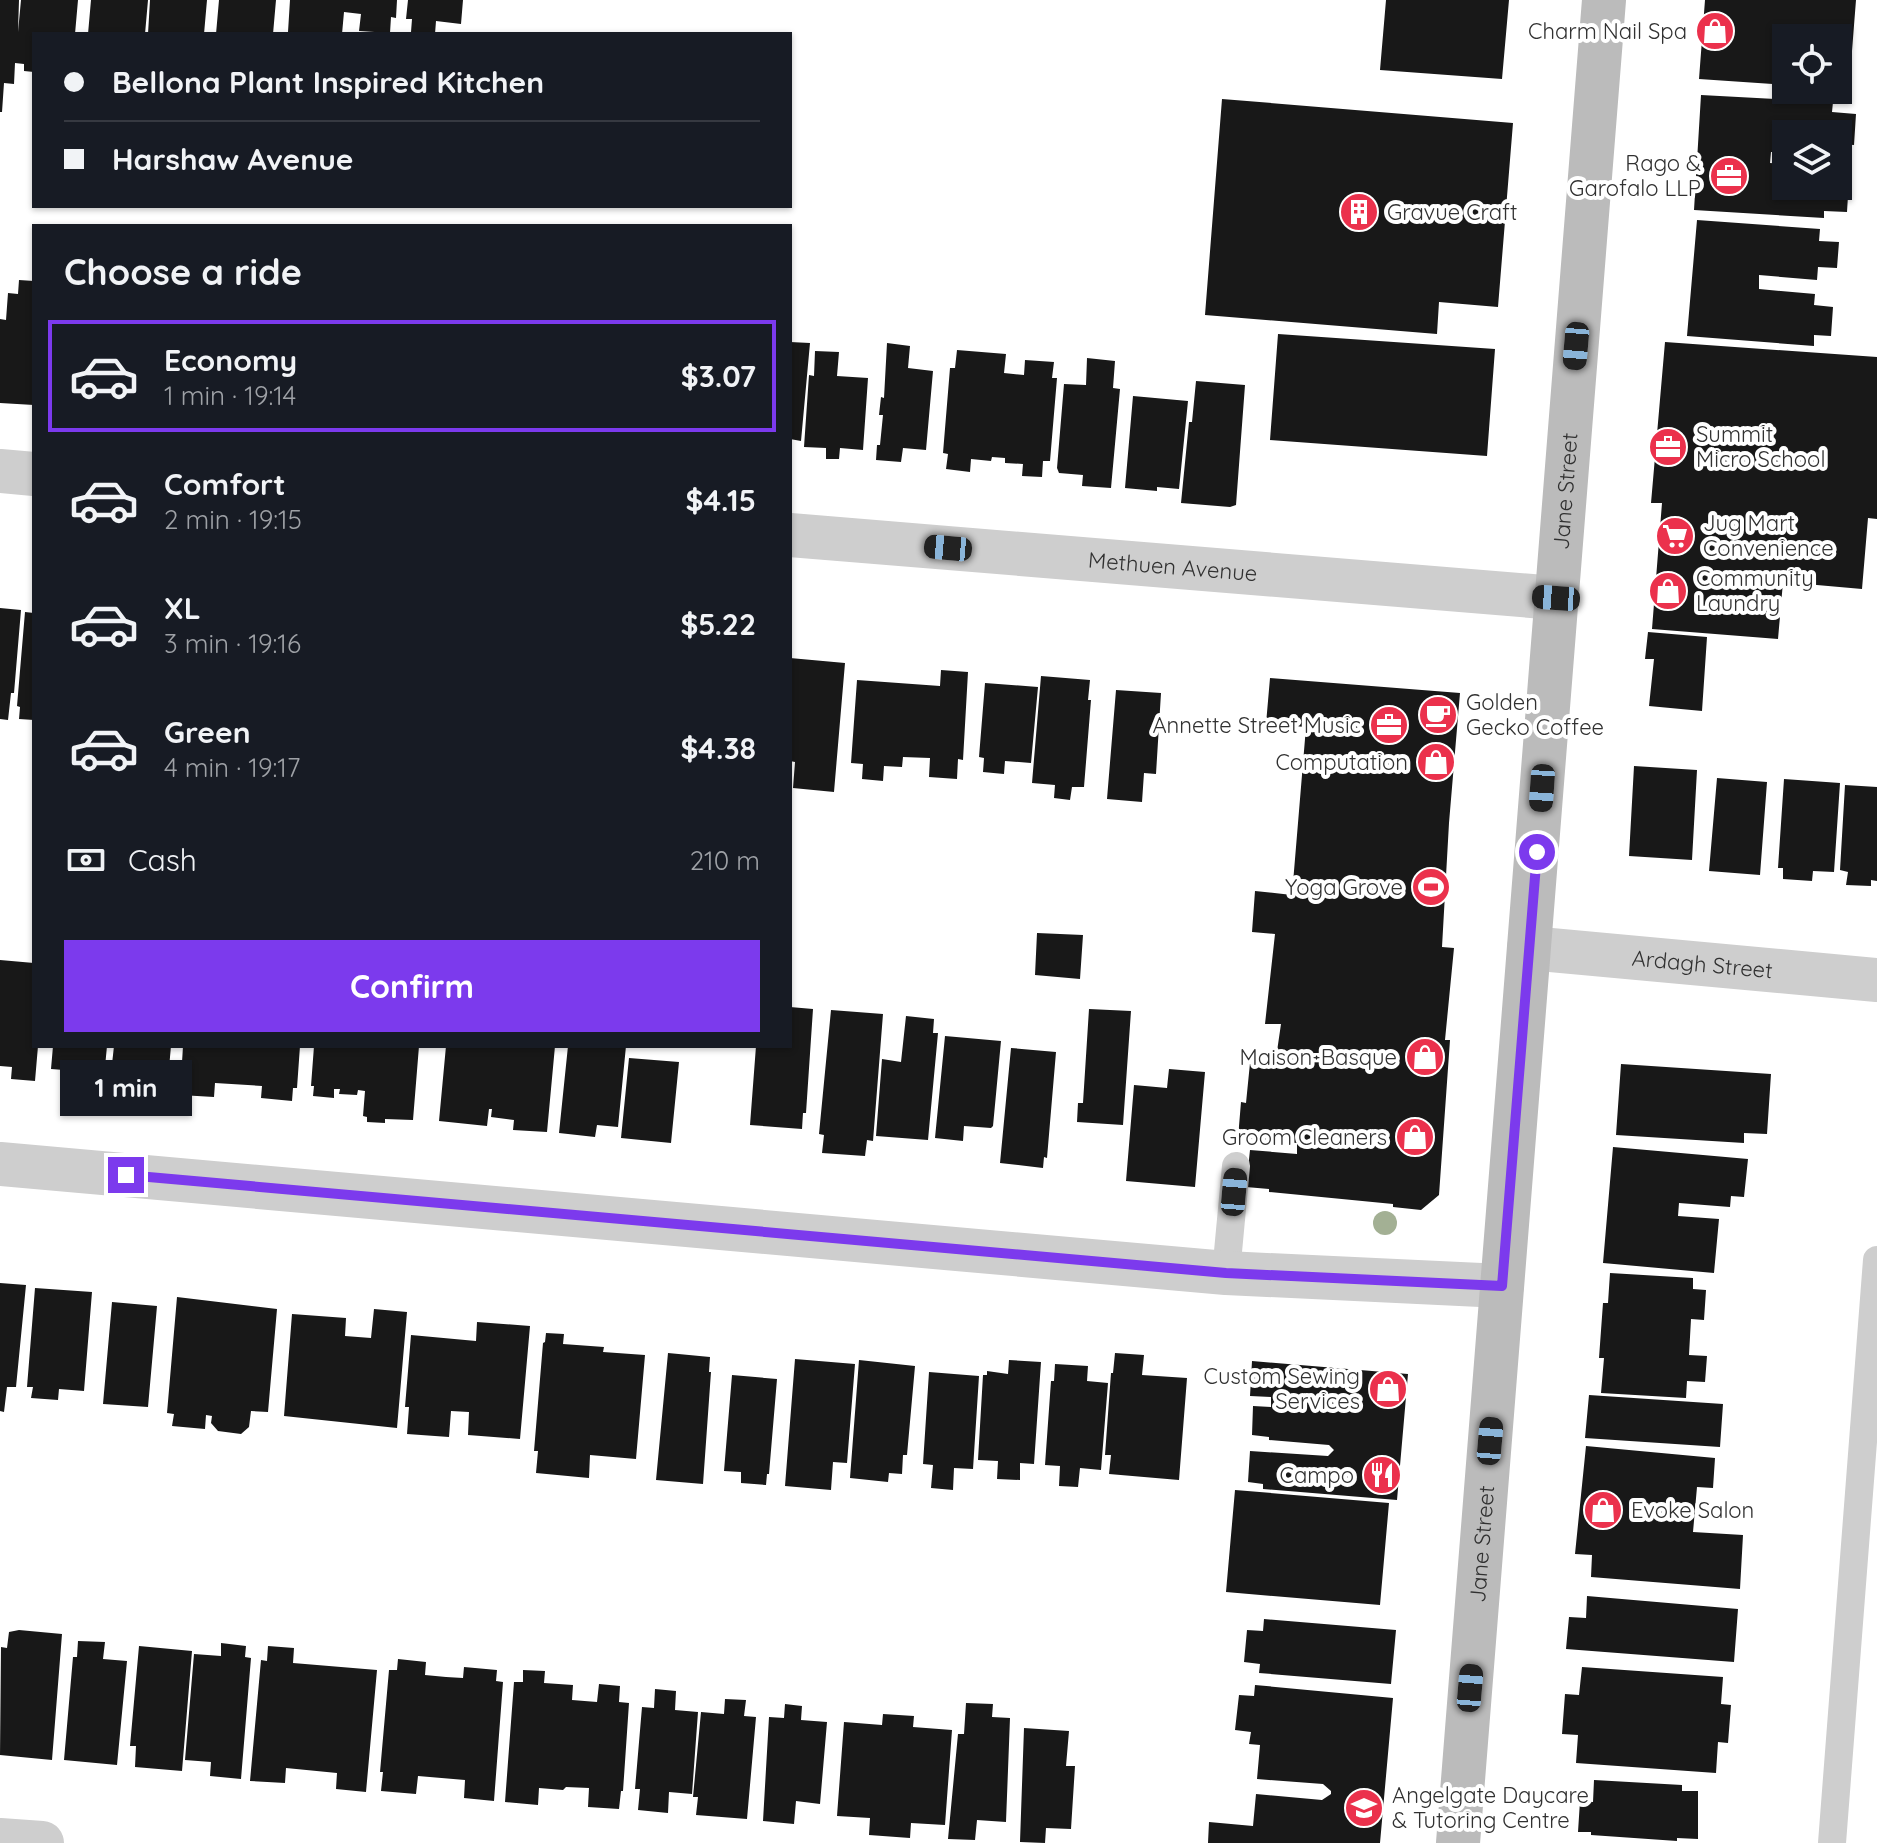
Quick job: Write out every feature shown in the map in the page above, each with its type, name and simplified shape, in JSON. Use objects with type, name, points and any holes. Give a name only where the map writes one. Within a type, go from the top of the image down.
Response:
[{"type":"main road","name":"Jane Street","points":[[1458,1843],[1604,0]]},
{"type":"street","points":[[0,471],[32,474]]},
{"type":"street","name":"Methuen Avenue","points":[[792,535],[1556,598]]},
{"type":"street","name":"Ardagh Street","points":[[1529,948],[1877,980]]},
{"type":"street","points":[[0,1164],[1226,1273],[1502,1286]]},
{"type":"street","points":[[0,1840],[42,1843]]},
{"type":"lane","points":[[1226,1273],[1236,1166]]},
{"type":"lane","points":[[1832,1843],[1877,1260]]},
{"type":"building","points":[[0,0],[19,0],[18,32],[21,0],[78,0],[75,32],[32,32],[32,72],[24,71],[24,64],[15,63],[14,84],[4,83],[0,112]]},
{"type":"building","points":[[91,0],[148,0],[145,32],[88,32]]},
{"type":"building","points":[[150,0],[207,0],[204,32],[148,32]]},
{"type":"building","points":[[219,0],[276,0],[273,32],[216,32]]},
{"type":"building","points":[[290,0],[397,0],[396,18],[391,17],[390,32],[359,31],[361,14],[344,12],[342,32],[288,32]]},
{"type":"building","points":[[408,0],[463,0],[461,24],[436,21],[435,32],[411,32],[412,19],[406,19]]},
{"type":"building","points":[[1386,0],[1509,0],[1502,79],[1380,70]]},
{"type":"building","points":[[1705,0],[1856,0],[1852,51],[1852,24],[1772,24],[1772,84],[1699,79]]},
{"type":"building","points":[[1701,95],[1772,99],[1772,104],[1833,104],[1832,112],[1856,114],[1854,145],[1852,120],[1772,120],[1772,200],[1848,200],[1847,212],[1824,211],[1824,218],[1694,210]]},
{"type":"building","name":"Gravue Craft","points":[[1222,99],[1513,123],[1498,307],[1439,302],[1437,334],[1205,315]]},
{"type":"building","points":[[1697,220],[1820,229],[1819,241],[1839,242],[1837,268],[1818,267],[1817,280],[1759,275],[1759,289],[1815,294],[1814,305],[1833,307],[1831,336],[1814,335],[1814,346],[1687,336]]},
{"type":"building","points":[[19,280],[32,281],[32,405],[0,403],[0,319],[6,320],[8,293],[18,294]]},
{"type":"building","points":[[1278,334],[1495,349],[1487,456],[1270,440]]},
{"type":"building","points":[[792,342],[810,343],[801,441],[792,439]]},
{"type":"building","points":[[1665,342],[1877,357],[1877,519],[1868,518],[1862,589],[1783,582],[1778,639],[1652,629],[1662,503],[1651,503]]},
{"type":"building","points":[[887,343],[910,346],[908,368],[933,371],[926,450],[903,448],[901,462],[876,460],[883,415],[879,415],[881,397],[884,398]]},
{"type":"building","points":[[957,350],[1006,354],[1004,373],[1024,375],[1025,360],[1054,362],[1052,378],[1057,378],[1050,461],[1043,461],[1042,477],[1022,476],[1023,464],[1005,463],[1005,458],[992,457],[991,461],[971,459],[970,472],[946,469],[948,454],[943,453],[950,368],[955,368]]},
{"type":"building","points":[[815,351],[839,352],[837,376],[868,378],[863,450],[840,448],[839,459],[826,459],[826,448],[804,447],[809,375],[814,376]]},
{"type":"building","points":[[1087,358],[1115,361],[1113,388],[1120,389],[1111,488],[1082,486],[1083,475],[1059,473],[1057,468],[1064,384],[1086,385]]},
{"type":"building","points":[[1196,381],[1245,385],[1236,505],[1230,507],[1181,503]]},
{"type":"building","points":[[1133,396],[1188,401],[1179,489],[1157,487],[1157,491],[1125,488]]},
{"type":"building","points":[[0,608],[21,610],[14,693],[11,693],[8,720],[0,719]]},
{"type":"building","points":[[25,612],[32,613],[32,720],[19,719],[20,707],[17,706]]},
{"type":"building","points":[[1648,632],[1707,637],[1702,711],[1649,706],[1654,659],[1645,659]]},
{"type":"building","points":[[792,658],[845,663],[834,792],[793,788],[795,762],[792,761]]},
{"type":"building","points":[[941,670],[968,672],[963,760],[958,759],[957,779],[929,777],[930,758],[903,757],[902,767],[884,766],[883,781],[862,779],[863,764],[851,763],[857,680],[940,686]]},
{"type":"building","points":[[1041,676],[1090,680],[1084,787],[1072,787],[1070,800],[1054,798],[1055,785],[1032,783]]},
{"type":"building","points":[[1270,678],[1460,693],[1442,947],[1454,948],[1445,1040],[1450,1040],[1439,1195],[1421,1210],[1246,1187],[1250,1150],[1297,1154],[1297,1143],[1238,1138],[1241,1102],[1246,1103],[1250,1063],[1275,1065],[1281,1024],[1265,1024],[1275,934],[1252,932],[1255,891],[1292,895],[1306,727],[1266,724]]},
{"type":"building","points":[[985,683],[1038,687],[1031,763],[1005,761],[1004,774],[983,772],[984,758],[979,757]]},
{"type":"building","points":[[1116,690],[1161,693],[1156,774],[1144,773],[1142,802],[1107,799]]},
{"type":"building","points":[[1634,766],[1697,770],[1692,860],[1629,856]]},
{"type":"building","points":[[1717,778],[1767,782],[1760,875],[1709,871]]},
{"type":"building","points":[[1784,779],[1840,783],[1834,872],[1813,871],[1812,881],[1783,879],[1783,868],[1778,868]]},
{"type":"building","points":[[1845,785],[1877,787],[1877,881],[1871,880],[1871,886],[1846,885],[1848,872],[1840,870]]},
{"type":"building","points":[[1037,933],[1083,935],[1080,979],[1035,975]]},
{"type":"building","points":[[0,960],[32,963],[32,1048],[38,1048],[35,1081],[11,1079],[12,1067],[0,1066]]},
{"type":"building","points":[[792,1007],[813,1009],[806,1113],[803,1113],[802,1129],[750,1125],[756,1048],[792,1048]]},
{"type":"building","points":[[1089,1009],[1131,1011],[1123,1125],[1077,1122],[1078,1103],[1083,1103]]},
{"type":"building","points":[[831,1010],[883,1014],[873,1141],[867,1140],[865,1156],[822,1153],[824,1135],[819,1134]]},
{"type":"building","points":[[906,1016],[934,1019],[933,1033],[938,1033],[928,1140],[876,1136],[882,1059],[901,1062]]},
{"type":"building","points":[[945,1036],[1001,1041],[993,1126],[964,1126],[963,1141],[935,1138]]},
{"type":"building","points":[[53,1048],[107,1048],[103,1088],[76,1085],[77,1071],[51,1069]]},
{"type":"building","points":[[114,1048],[171,1048],[168,1079],[164,1079],[163,1084],[115,1080],[116,1073],[111,1073]]},
{"type":"building","points":[[183,1048],[300,1048],[297,1088],[293,1088],[292,1101],[261,1098],[262,1086],[215,1083],[214,1097],[180,1095]]},
{"type":"building","points":[[314,1048],[419,1048],[413,1120],[367,1122],[367,1117],[363,1116],[365,1091],[358,1090],[357,1095],[339,1094],[340,1089],[334,1089],[334,1098],[313,1096],[314,1086],[311,1086]]},
{"type":"building","points":[[446,1048],[555,1048],[547,1132],[513,1130],[514,1120],[491,1117],[492,1109],[489,1109],[487,1126],[439,1121]]},
{"type":"building","points":[[568,1048],[626,1048],[618,1127],[597,1125],[595,1137],[559,1133]]},
{"type":"building","points":[[1011,1048],[1056,1052],[1047,1158],[1044,1157],[1043,1168],[1000,1163]]},
{"type":"building","points":[[629,1058],[679,1062],[671,1143],[621,1138]]},
{"type":"building","points":[[1621,1064],[1771,1074],[1767,1134],[1744,1133],[1744,1143],[1616,1135]]},
{"type":"building","points":[[1169,1069],[1205,1072],[1195,1187],[1126,1181],[1134,1085],[1167,1088]]},
{"type":"building","points":[[1613,1147],[1748,1159],[1744,1197],[1731,1196],[1730,1207],[1679,1203],[1678,1216],[1719,1219],[1714,1273],[1603,1263]]},
{"type":"building","points":[[1610,1273],[1693,1278],[1693,1289],[1706,1290],[1704,1320],[1691,1319],[1689,1355],[1707,1356],[1705,1382],[1687,1381],[1686,1398],[1601,1393],[1604,1358],[1599,1358],[1603,1303],[1608,1303]]},
{"type":"building","points":[[0,1283],[26,1285],[16,1387],[7,1387],[4,1412],[0,1411]]},
{"type":"building","points":[[35,1288],[92,1292],[84,1391],[59,1389],[58,1400],[31,1398],[33,1387],[27,1387]]},
{"type":"building","points":[[177,1297],[277,1309],[268,1412],[251,1411],[249,1427],[241,1434],[218,1431],[211,1423],[212,1416],[206,1415],[205,1429],[172,1426],[174,1414],[167,1413]]},
{"type":"building","points":[[112,1302],[157,1306],[148,1407],[103,1404]]},
{"type":"building","points":[[374,1309],[407,1312],[397,1428],[284,1416],[292,1314],[346,1318],[345,1336],[371,1338]]},
{"type":"building","points":[[477,1322],[530,1326],[520,1439],[468,1435],[469,1412],[451,1411],[449,1437],[407,1434],[409,1407],[405,1407],[411,1335],[476,1341]]},
{"type":"building","points":[[546,1333],[564,1334],[563,1344],[604,1347],[603,1352],[645,1355],[636,1459],[590,1455],[589,1478],[536,1473],[538,1451],[534,1451]]},
{"type":"building","points":[[668,1353],[710,1357],[703,1484],[656,1480]]},
{"type":"building","points":[[1115,1353],[1144,1355],[1142,1375],[1187,1378],[1179,1480],[1109,1474],[1111,1455],[1105,1455]]},
{"type":"building","points":[[795,1359],[855,1364],[847,1463],[833,1462],[831,1490],[785,1486]]},
{"type":"building","points":[[859,1360],[915,1366],[907,1455],[903,1455],[902,1474],[889,1473],[888,1482],[850,1478]]},
{"type":"building","points":[[1009,1360],[1041,1362],[1034,1464],[1020,1463],[1020,1480],[997,1479],[998,1461],[978,1460],[983,1375],[987,1375],[987,1371],[1008,1374]]},
{"type":"building","points":[[1252,1361],[1408,1374],[1397,1500],[1263,1489],[1263,1484],[1248,1482],[1250,1451],[1328,1456],[1334,1450],[1329,1445],[1269,1440],[1269,1437],[1252,1435],[1253,1406],[1271,1407],[1271,1397],[1250,1396]]},
{"type":"building","points":[[1055,1364],[1088,1366],[1087,1381],[1108,1383],[1101,1470],[1080,1468],[1078,1487],[1059,1486],[1060,1466],[1045,1465]]},
{"type":"building","points":[[929,1372],[979,1376],[973,1469],[954,1468],[953,1490],[931,1488],[933,1465],[923,1464]]},
{"type":"building","points":[[732,1375],[777,1379],[766,1485],[741,1483],[741,1472],[724,1471]]},
{"type":"building","points":[[1589,1395],[1723,1404],[1720,1447],[1585,1438]]},
{"type":"building","points":[[1586,1446],[1715,1458],[1713,1488],[1697,1487],[1693,1532],[1743,1535],[1740,1589],[1591,1577],[1592,1555],[1575,1554]]},
{"type":"building","points":[[1235,1490],[1389,1503],[1380,1605],[1226,1592]]},
{"type":"building","points":[[1587,1596],[1738,1609],[1734,1662],[1566,1649],[1569,1617],[1586,1618]]},
{"type":"building","points":[[1264,1619],[1396,1630],[1391,1684],[1259,1673],[1260,1664],[1244,1662],[1247,1630],[1263,1631]]},
{"type":"building","points":[[9,1632],[62,1634],[52,1760],[0,1755],[1,1647],[7,1648]]},
{"type":"building","points":[[78,1641],[105,1642],[103,1659],[127,1661],[117,1765],[64,1760],[73,1657],[77,1657]]},
{"type":"building","points":[[221,1643],[246,1646],[245,1657],[251,1658],[241,1779],[210,1776],[211,1762],[185,1760],[194,1654],[221,1656]]},
{"type":"building","points":[[139,1646],[192,1651],[182,1771],[135,1767],[136,1746],[130,1746]]},
{"type":"building","points":[[268,1646],[294,1648],[293,1663],[377,1670],[366,1792],[336,1789],[337,1773],[286,1768],[285,1783],[250,1781],[261,1660],[267,1661]]},
{"type":"building","points":[[398,1659],[426,1662],[425,1675],[463,1678],[464,1667],[497,1670],[496,1681],[503,1682],[494,1801],[464,1798],[465,1780],[418,1776],[416,1794],[381,1791],[389,1670],[397,1670]]},
{"type":"building","points":[[1582,1667],[1723,1677],[1721,1704],[1731,1705],[1728,1743],[1718,1742],[1716,1773],[1576,1763],[1578,1735],[1562,1734],[1565,1694],[1579,1695]]},
{"type":"building","points":[[523,1670],[545,1671],[544,1683],[573,1685],[572,1700],[597,1702],[599,1684],[620,1686],[619,1702],[629,1703],[619,1809],[588,1807],[589,1788],[539,1788],[538,1805],[505,1802],[514,1682],[523,1682]]},
{"type":"building","points":[[1255,1685],[1393,1698],[1380,1843],[1208,1843],[1209,1822],[1253,1826],[1256,1794],[1322,1800],[1331,1794],[1323,1784],[1257,1779],[1260,1745],[1249,1744],[1251,1732],[1235,1730],[1239,1695],[1254,1696]]},
{"type":"building","points":[[655,1689],[676,1691],[675,1710],[698,1712],[692,1794],[669,1792],[668,1813],[638,1810],[640,1789],[635,1789],[642,1707],[654,1708]]},
{"type":"building","points":[[725,1699],[746,1700],[744,1716],[756,1717],[747,1819],[696,1815],[698,1797],[693,1797],[701,1712],[724,1714]]},
{"type":"building","points":[[966,1703],[993,1704],[992,1717],[1010,1718],[1006,1822],[977,1820],[975,1840],[948,1839],[958,1734],[964,1734]]},
{"type":"building","points":[[785,1704],[802,1706],[801,1720],[827,1722],[820,1804],[796,1801],[794,1824],[763,1821],[769,1717],[784,1718]]},
{"type":"building","points":[[883,1714],[914,1716],[913,1727],[952,1730],[945,1825],[911,1823],[910,1838],[869,1835],[870,1818],[837,1816],[844,1722],[882,1725]]},
{"type":"building","points":[[1024,1728],[1069,1731],[1066,1766],[1075,1766],[1071,1829],[1046,1828],[1045,1843],[1020,1842]]},
{"type":"building","points":[[1594,1780],[1682,1785],[1682,1791],[1698,1791],[1698,1839],[1677,1838],[1677,1841],[1578,1832],[1580,1801],[1593,1802]]},
{"type":"place","name":"Charm Nail Spa","points":[[1715,31]]},
{"type":"place","name":"Rago & Garofalo LLP","points":[[1729,176]]},
{"type":"place","name":"Gravue Craft","points":[[1359,212]]},
{"type":"place","name":"Summit Micro School","points":[[1668,447]]},
{"type":"place","name":"Jug Mart Convenience","points":[[1675,536]]},
{"type":"place","name":"Community Laundry","points":[[1668,591]]},
{"type":"place","name":"Golden Gecko Coffee","points":[[1438,715]]},
{"type":"place","name":"Annette Street Music","points":[[1389,725]]},
{"type":"place","name":"Computation","points":[[1436,762]]},
{"type":"place","name":"Yoga Grove","points":[[1431,887]]},
{"type":"place","name":"Maison-Basque","points":[[1425,1057]]},
{"type":"place","name":"Groom Cleaners","points":[[1415,1137]]},
{"type":"place","name":"Custom Sewing Services","points":[[1388,1389]]},
{"type":"place","name":"Campo","points":[[1382,1475]]},
{"type":"place","name":"Evoke Salon","points":[[1603,1510]]},
{"type":"place","name":"Angelgate Daycare & Tutoring Centre","points":[[1364,1808]]},
{"type":"route","points":[[126,1175],[1226,1273],[1502,1286],[1537,852]]}]
